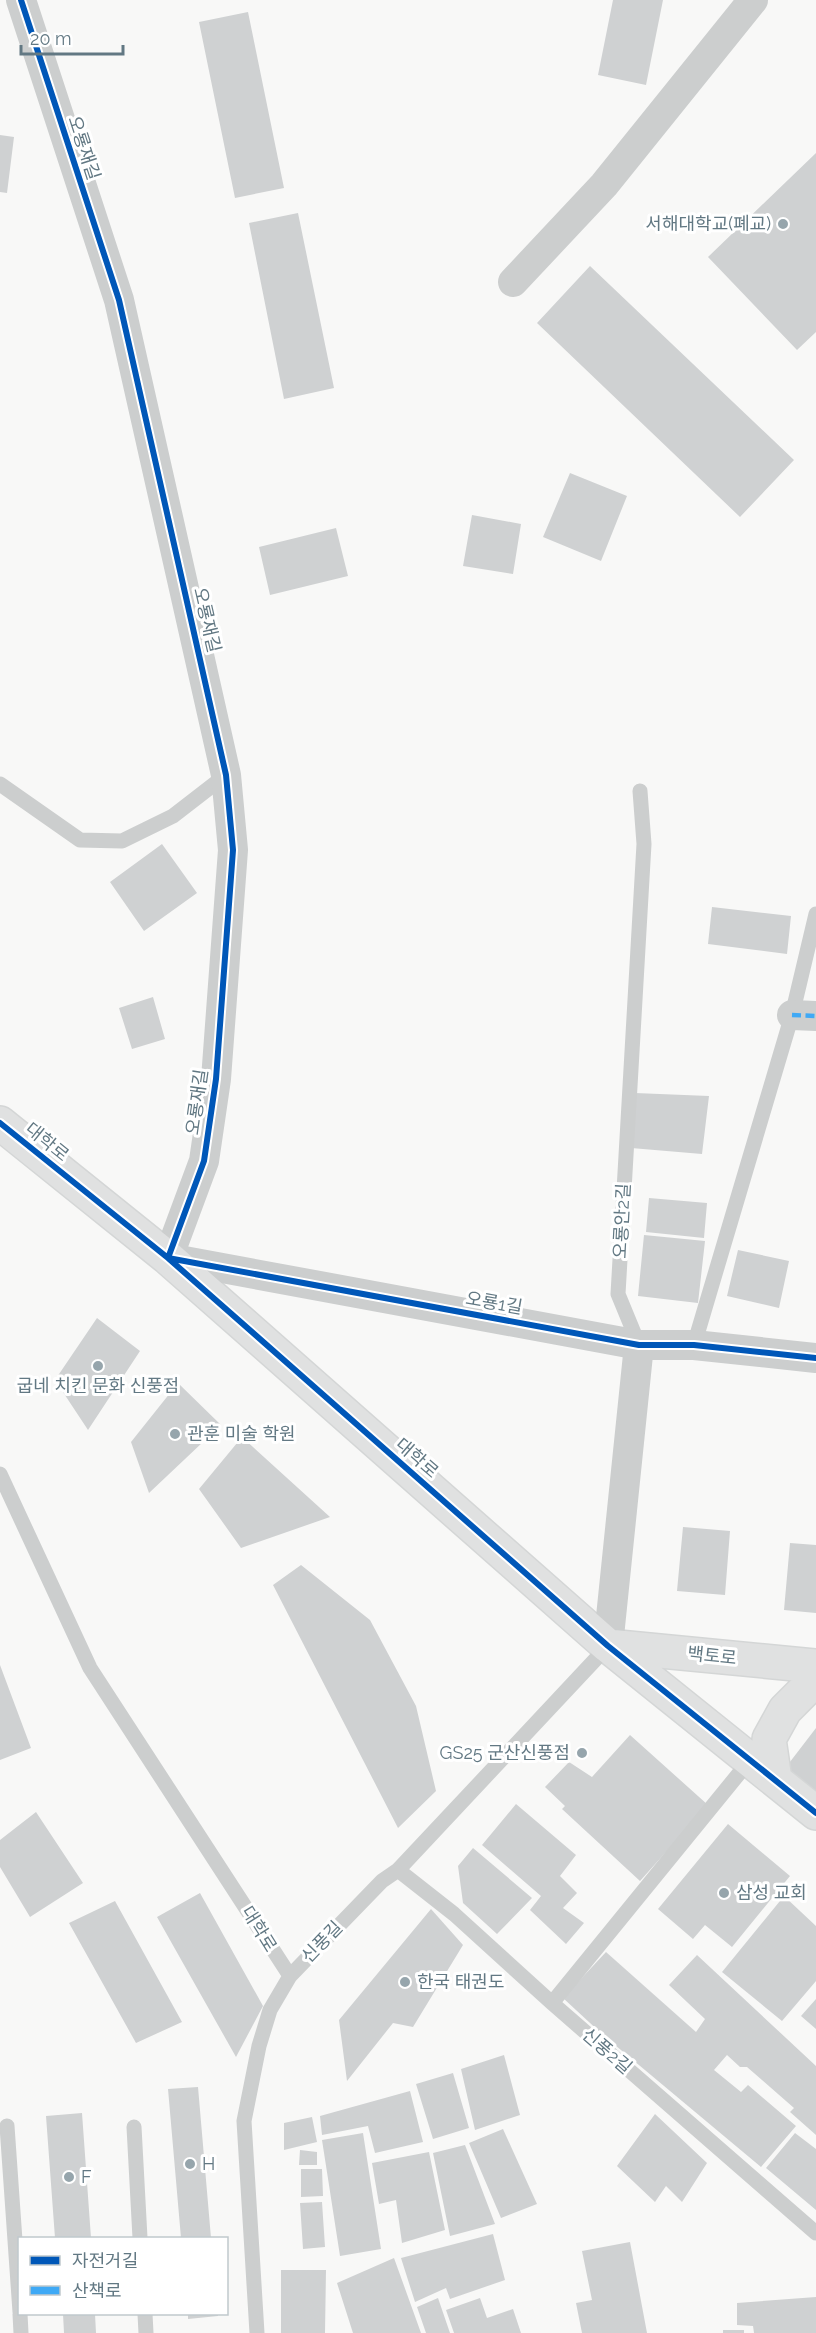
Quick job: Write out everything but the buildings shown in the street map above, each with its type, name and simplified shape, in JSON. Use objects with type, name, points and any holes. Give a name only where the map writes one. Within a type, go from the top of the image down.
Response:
[{"type":"street","name":"오룡재길","points":[[21,0],[119,300],[226,775],[233,850],[216,1079],[204,1161],[168,1258]]},
{"type":"street","points":[[513,282],[611,177],[753,0]]},
{"type":"street","name":"대학로","points":[[0,1123],[168,1258],[608,1646],[816,1813]]},
{"type":"street","name":"오룡1길","points":[[168,1258],[639,1345],[694,1345],[816,1359]]},
{"type":"street","name":"오룡안2길","points":[[608,1646],[639,1345]]},
{"type":"street","name":"백토로","points":[[608,1646],[816,1666]]},
{"type":"street","points":[[763,1770],[769,1739],[785,1710],[816,1679]]},
{"type":"lane","points":[[0,784],[80,840],[122,841],[173,816],[226,775]]},
{"type":"lane","name":"오룡안2길","points":[[639,1345],[618,1294],[644,844],[640,791]]},
{"type":"lane","points":[[694,1345],[804,1015],[816,914]]},
{"type":"lane","name":"대학로","points":[[0,1474],[90,1668],[290,1976]]},
{"type":"lane","name":"신풍길","points":[[257,2333],[244,2121],[259,2046],[270,2010],[290,1976],[382,1881],[398,1870],[608,1646]]},
{"type":"lane","points":[[552,2003],[763,1770]]},
{"type":"lane","name":"신풍2길","points":[[398,1870],[454,1914],[552,2003],[816,2233]]},
{"type":"lane","points":[[7,2126],[18,2284]]},
{"type":"lane","points":[[134,2127],[140,2237]]},
{"type":"lane","points":[[20,2315],[21,2333]]},
{"type":"lane","points":[[145,2315],[146,2333]]},
{"type":"marked path","points":[[792,1015],[816,1016]]},
{"type":"cycle path","points":[[21,0],[119,300],[226,775],[233,850],[216,1079],[204,1161],[168,1258],[639,1345],[694,1345],[816,1358]]},
{"type":"cycle path","points":[[0,1123],[168,1258],[608,1646],[816,1813]]},
{"type":"place","name":"서해대학교(폐교)","points":[[783,224]]},
{"type":"place","name":"굽네 치킨 문화 신풍점","points":[[98,1366]]},
{"type":"place","name":"관훈 미술 학원","points":[[175,1434]]},
{"type":"place","name":"GS25 군산신풍점","points":[[582,1753]]},
{"type":"place","name":"삼성 교회","points":[[724,1893]]},
{"type":"place","name":"한국 태권도","points":[[405,1982]]},
{"type":"place","name":"H","points":[[190,2164]]},
{"type":"place","name":"F","points":[[69,2177]]}]
